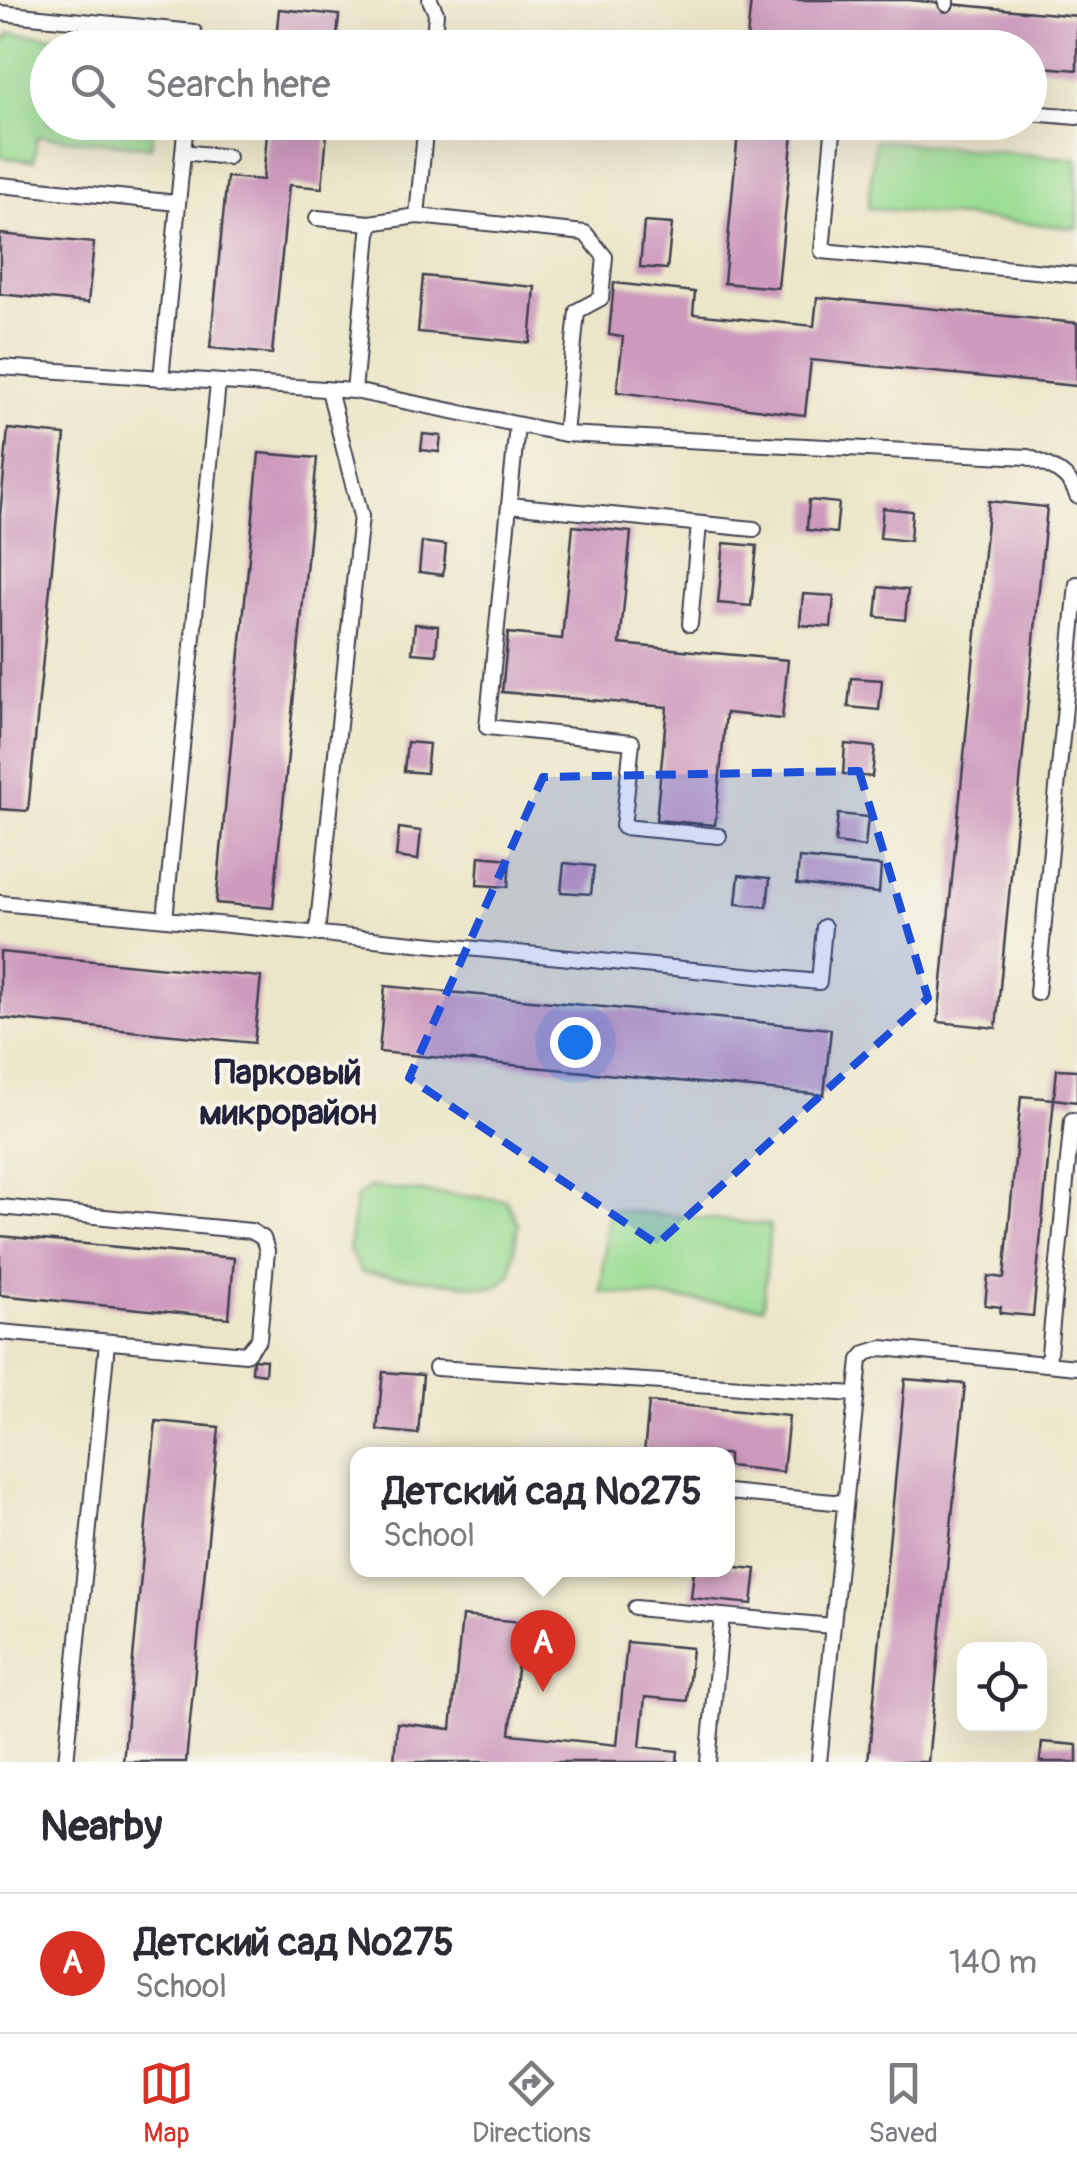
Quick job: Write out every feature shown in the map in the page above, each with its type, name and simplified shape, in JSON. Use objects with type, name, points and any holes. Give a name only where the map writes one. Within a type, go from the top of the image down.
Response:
[{"type":"lane","points":[[430,0],[436,13],[435,30]]},
{"type":"lane","points":[[0,13],[174,30]]},
{"type":"lane","points":[[1047,115],[1077,118]]},
{"type":"lane","points":[[160,380],[184,140]]},
{"type":"lane","points":[[417,216],[424,140]]},
{"type":"lane","points":[[832,140],[822,250],[1077,275]]},
{"type":"lane","points":[[182,152],[228,157]]},
{"type":"lane","points":[[0,185],[178,203]]},
{"type":"lane","points":[[317,218],[370,222],[417,216],[585,232],[604,256],[601,298],[577,310],[565,434]]},
{"type":"lane","points":[[354,391],[370,222]]},
{"type":"lane","points":[[0,367],[354,391],[565,434],[1028,457],[1055,469],[1074,486],[1077,496]]},
{"type":"lane","points":[[166,919],[218,383]]},
{"type":"lane","points":[[317,933],[360,516],[329,390]]},
{"type":"lane","points":[[517,425],[487,727],[632,742],[623,827],[719,836]]},
{"type":"lane","points":[[509,505],[754,529]]},
{"type":"lane","points":[[690,624],[699,524]]},
{"type":"lane","points":[[1037,993],[1077,584]]},
{"type":"lane","points":[[0,902],[819,982],[824,927]]},
{"type":"lane","points":[[1048,1364],[1072,1120]]},
{"type":"lane","points":[[0,1207],[251,1231],[263,1238],[267,1251],[259,1338],[252,1351],[238,1355],[0,1332]]},
{"type":"lane","points":[[66,1762],[107,1342]]},
{"type":"lane","points":[[819,1762],[860,1360],[874,1349],[1077,1367]]},
{"type":"lane","points":[[436,1368],[855,1394]]},
{"type":"lane","points":[[735,1493],[844,1502]]},
{"type":"lane","points":[[636,1608],[832,1626]]},
{"type":"lane","points":[[708,1762],[722,1616]]},
{"type":"highlighted area","points":[[859,771],[928,998],[657,1244],[409,1078],[543,777]]},
{"type":"green space","points":[[9,33],[30,35],[30,140],[37,140],[34,161],[0,157],[0,38],[8,39]]},
{"type":"green space","points":[[78,140],[152,140],[151,147]]},
{"type":"green space","points":[[875,140],[1077,159],[1077,228],[868,208]]},
{"type":"green space","points":[[370,1187],[506,1200],[518,1223],[511,1274],[497,1286],[488,1287],[361,1272],[349,1250],[356,1198]]},
{"type":"green space","points":[[609,1209],[770,1225],[763,1307],[601,1292]]},
{"type":"building","points":[[751,0],[909,0],[1077,16],[1077,70],[1047,67],[1047,30],[748,30]]},
{"type":"building","points":[[279,9],[339,15],[338,30],[277,30]]},
{"type":"building","points":[[266,140],[326,140],[322,188],[289,185],[272,354],[210,348],[227,177],[263,180]]},
{"type":"building","points":[[737,140],[792,140],[778,288],[724,283]]},
{"type":"building","points":[[644,222],[672,224],[667,269],[640,267]]},
{"type":"building","points":[[0,234],[94,243],[88,303],[0,294]]},
{"type":"building","points":[[423,276],[535,287],[530,343],[418,332]]},
{"type":"building","points":[[614,283],[695,292],[693,314],[814,326],[817,297],[1077,323],[1077,386],[811,360],[805,415],[617,392],[623,337],[609,335]]},
{"type":"building","points":[[8,429],[65,435],[28,811],[0,809],[0,516]]},
{"type":"building","points":[[423,434],[441,436],[439,452],[421,450]]},
{"type":"building","points":[[259,453],[317,458],[273,908],[216,903]]},
{"type":"building","points":[[809,500],[839,503],[836,533],[807,530]]},
{"type":"building","points":[[989,501],[1047,507],[996,1028],[938,1022]]},
{"type":"building","points":[[883,508],[912,511],[910,541],[880,538]]},
{"type":"building","points":[[573,526],[631,532],[620,644],[788,660],[782,719],[726,713],[715,825],[656,820],[667,707],[502,692],[508,633],[562,639]]},
{"type":"building","points":[[422,542],[446,545],[443,575],[419,572]]},
{"type":"building","points":[[724,543],[757,546],[751,606],[718,603]]},
{"type":"building","points":[[879,587],[908,590],[905,620],[876,617]]},
{"type":"building","points":[[803,594],[834,596],[831,627],[800,625]]},
{"type":"building","points":[[415,624],[438,626],[436,655],[412,653]]},
{"type":"building","points":[[851,678],[882,680],[879,710],[848,707]]},
{"type":"building","points":[[407,742],[429,744],[426,773],[404,771]]},
{"type":"building","points":[[845,744],[875,747],[872,777],[843,774]]},
{"type":"building","points":[[838,814],[868,817],[865,847],[835,843]]},
{"type":"building","points":[[399,828],[421,831],[418,860],[396,857]]},
{"type":"building","points":[[479,856],[510,859],[508,887],[477,885]]},
{"type":"building","points":[[799,858],[881,866],[879,893],[797,884]]},
{"type":"building","points":[[564,863],[594,866],[591,894],[561,892]]},
{"type":"building","points":[[739,875],[770,878],[767,907],[736,904]]},
{"type":"building","points":[[0,952],[261,977],[254,1043],[0,1018]]},
{"type":"building","points":[[385,986],[831,1029],[824,1095],[379,1052]]},
{"type":"building","points":[[1057,1069],[1077,1070],[1077,1102],[1054,1099]]},
{"type":"building","points":[[1021,1096],[1054,1099],[1033,1316],[1000,1313],[1001,1307],[985,1305],[988,1276],[1004,1278]]},
{"type":"building","points":[[0,1236],[234,1258],[229,1318],[0,1295]]},
{"type":"building","points":[[253,1359],[266,1360],[265,1374],[252,1372]]},
{"type":"building","points":[[383,1372],[423,1375],[418,1434],[377,1430]]},
{"type":"building","points":[[905,1379],[965,1384],[928,1762],[868,1762]]},
{"type":"building","points":[[649,1402],[789,1416],[783,1472],[735,1467],[735,1447],[645,1447]]},
{"type":"building","points":[[156,1421],[219,1427],[186,1762],[123,1762]]},
{"type":"building","points":[[735,1567],[756,1569],[752,1604],[691,1598],[693,1577],[735,1577]]},
{"type":"building","points":[[462,1616],[522,1622],[510,1734],[617,1745],[627,1642],[692,1648],[687,1701],[645,1697],[640,1747],[678,1751],[677,1762],[394,1762],[397,1723],[451,1729]]},
{"type":"building","points":[[1042,1742],[1077,1745],[1077,1762],[1040,1762]]},
{"type":"place","name":"Детский сад №275","points":[[543,1692]]},
{"type":"district","name":"Парковый микрорайон","points":[[288,1093]]}]
